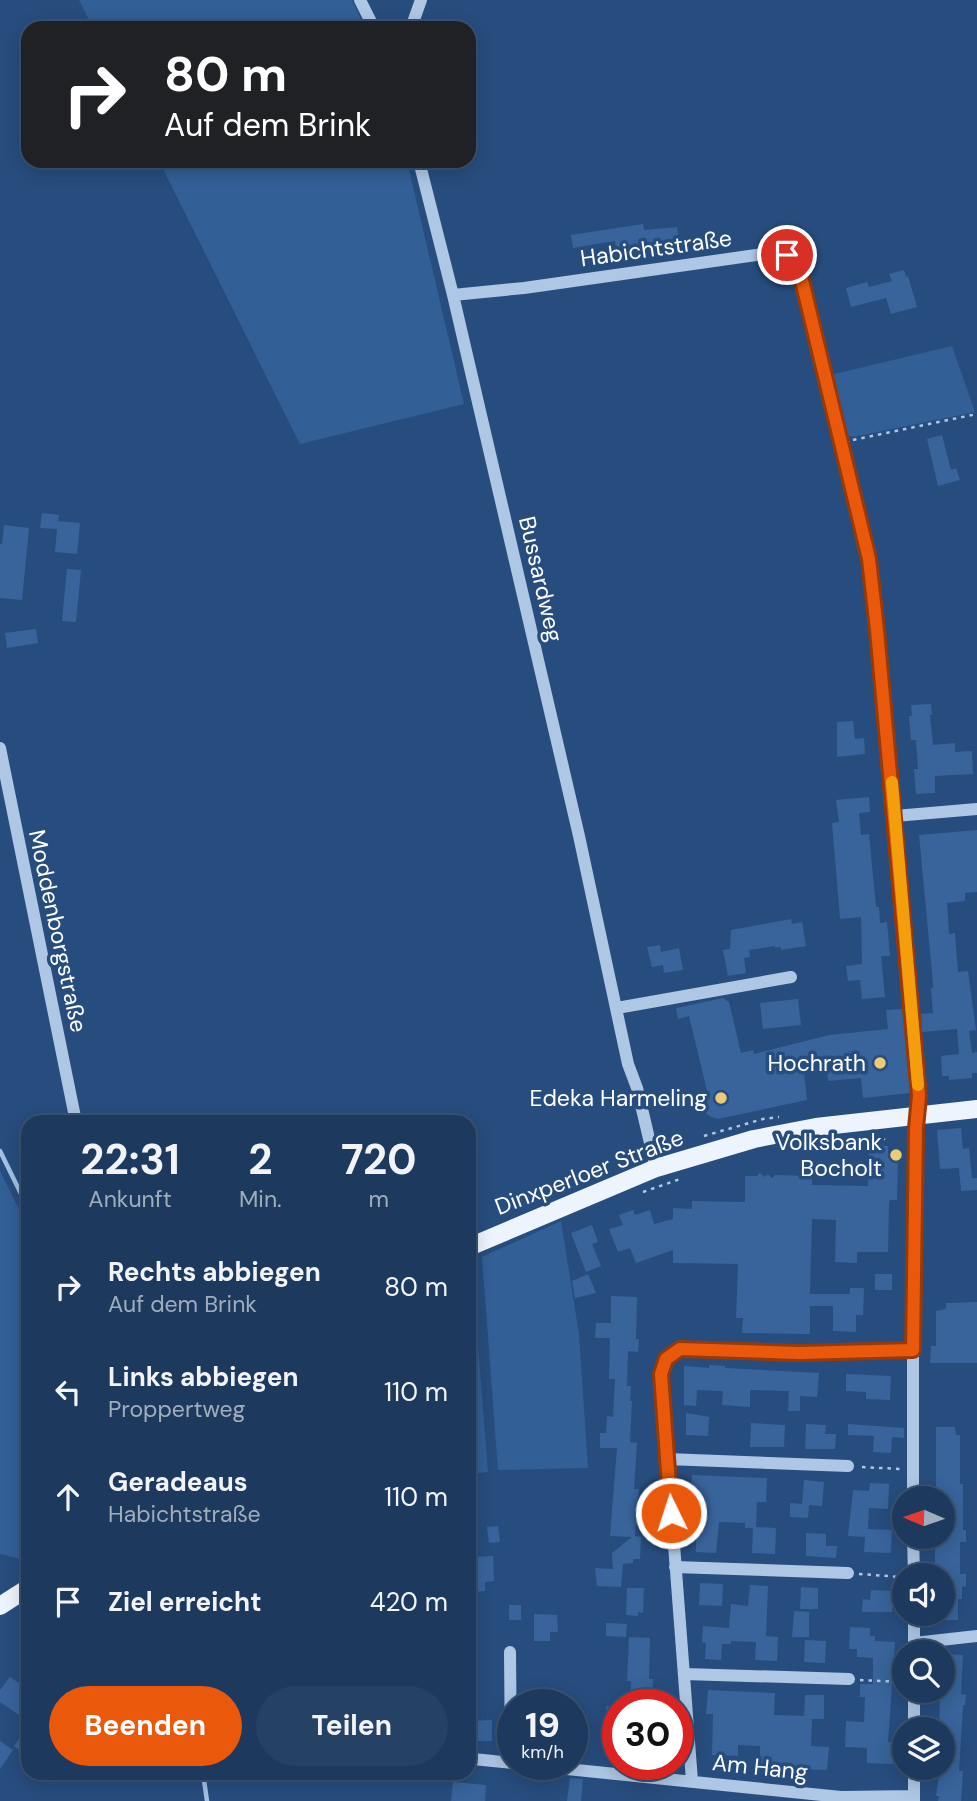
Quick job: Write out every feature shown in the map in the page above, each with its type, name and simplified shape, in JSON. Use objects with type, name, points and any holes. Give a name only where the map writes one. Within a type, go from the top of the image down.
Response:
[{"type":"main road","name":"Dinxperloer Straße","points":[[476,1244],[656,1168],[754,1139],[816,1127],[977,1109]]},
{"type":"main road","points":[[0,1606],[21,1592]]},
{"type":"street","points":[[360,0],[370,21]]},
{"type":"street","points":[[414,21],[421,0]]},
{"type":"street","name":"Bussardweg","points":[[421,168],[579,835],[628,1064],[637,1088],[656,1168]]},
{"type":"street","name":"Habichtstraße","points":[[453,295],[524,288],[770,253],[787,255],[799,268],[869,559],[895,816],[919,1096],[913,1486]]},
{"type":"street","name":"Moddenborgstraße","points":[[0,748],[75,1115]]},
{"type":"street","points":[[895,816],[977,809]]},
{"type":"street","points":[[617,1008],[791,977]]},
{"type":"street","points":[[692,1781],[661,1374],[666,1359],[680,1349],[799,1353],[913,1350]]},
{"type":"street","points":[[667,1459],[848,1466]]},
{"type":"street","points":[[675,1567],[848,1573]]},
{"type":"street","points":[[954,1640],[977,1636]]},
{"type":"street","points":[[510,1652],[511,1689]]},
{"type":"street","points":[[684,1674],[849,1679]]},
{"type":"street","name":"Am Hang","points":[[476,1759],[497,1762]]},
{"type":"street","name":"Am Hang","points":[[588,1771],[841,1797],[914,1798]]},
{"type":"street","points":[[914,1780],[914,1798]]},
{"type":"path","points":[[840,443],[977,414]]},
{"type":"path","points":[[796,1148],[884,1139],[890,1130]]},
{"type":"path","points":[[637,1195],[694,1174]]},
{"type":"path","points":[[848,1466],[913,1470]]},
{"type":"path","points":[[848,1573],[892,1576]]},
{"type":"path","points":[[849,1679],[892,1681]]},
{"type":"shaded area","points":[[79,0],[352,0],[362,21],[90,21]]},
{"type":"shaded area","points":[[162,168],[409,168],[464,404],[300,444]]},
{"type":"shaded area","points":[[952,346],[975,412],[853,437],[844,434],[830,375]]},
{"type":"shaded area","points":[[0,1171],[21,1213],[21,1559],[0,1554]]},
{"type":"shaded area","points":[[561,1221],[579,1334],[588,1468],[498,1470],[482,1257]]},
{"type":"shaded area","points":[[476,1320],[488,1472],[476,1473]]},
{"type":"building","points":[[643,224],[644,230],[677,227],[681,250],[662,253],[661,248],[617,254],[615,241],[573,248],[571,235]]},
{"type":"building","points":[[904,270],[917,307],[891,314],[886,298],[851,307],[846,288],[867,282],[869,287],[892,281],[889,274]]},
{"type":"building","points":[[942,435],[951,470],[956,468],[960,480],[938,486],[927,439]]},
{"type":"building","points":[[42,513],[59,515],[58,521],[80,523],[77,554],[55,552],[57,529],[40,528]]},
{"type":"building","points":[[4,525],[29,528],[22,600],[0,598],[0,544]]},
{"type":"building","points":[[67,569],[81,570],[76,622],[62,621]]},
{"type":"building","points":[[36,629],[38,643],[7,648],[5,633]]},
{"type":"building","points":[[931,704],[933,745],[955,743],[955,752],[972,751],[973,774],[935,776],[935,793],[916,794],[916,740],[911,740],[909,716],[912,716],[911,705]]},
{"type":"building","points":[[853,721],[855,739],[864,738],[865,754],[837,757],[837,722]]},
{"type":"building","points":[[869,797],[870,812],[859,813],[861,835],[869,834],[876,907],[879,907],[880,923],[887,922],[890,956],[881,956],[885,997],[862,999],[860,980],[848,981],[846,966],[862,964],[861,917],[840,919],[832,823],[839,822],[836,800]]},
{"type":"building","points":[[977,830],[977,892],[965,893],[965,901],[947,903],[949,934],[955,933],[958,972],[968,971],[976,1030],[969,1031],[972,1053],[977,1052],[977,1073],[972,1073],[972,1078],[949,1080],[949,1076],[942,1076],[941,1056],[959,1054],[957,1029],[922,1032],[921,1014],[933,1013],[933,983],[919,835]]},
{"type":"building","points":[[791,919],[792,924],[802,922],[806,946],[781,950],[781,947],[775,946],[749,950],[750,957],[744,958],[746,973],[728,976],[723,950],[730,949],[731,930]]},
{"type":"building","points":[[660,945],[661,952],[679,948],[683,970],[664,973],[663,965],[652,967],[647,947]]},
{"type":"building","points":[[723,998],[729,1002],[741,1053],[753,1050],[754,1054],[829,1035],[888,1029],[886,1010],[903,1009],[910,1093],[863,1098],[861,1078],[828,1081],[826,1062],[803,1064],[807,1100],[718,1119],[709,1116],[695,1102],[709,1099],[689,1016],[678,1019],[676,1008]]},
{"type":"building","points":[[798,999],[801,1025],[763,1029],[760,1003]]},
{"type":"building","points":[[961,1128],[963,1149],[969,1148],[972,1178],[977,1178],[977,1190],[961,1191],[959,1168],[940,1169],[937,1130]]},
{"type":"building","points":[[869,1146],[888,1146],[888,1157],[898,1157],[897,1200],[890,1200],[889,1203],[888,1252],[857,1252],[857,1263],[835,1262],[836,1220],[812,1219],[810,1294],[850,1294],[850,1288],[864,1288],[863,1315],[856,1315],[856,1332],[833,1331],[833,1306],[810,1306],[810,1334],[742,1333],[743,1318],[736,1318],[738,1264],[673,1263],[673,1250],[636,1263],[630,1248],[618,1252],[609,1229],[623,1225],[619,1215],[633,1210],[635,1215],[650,1210],[654,1224],[673,1219],[673,1208],[692,1209],[692,1201],[745,1202],[745,1176],[757,1176],[760,1173],[765,1177],[768,1174],[772,1178],[775,1175],[812,1176],[812,1185],[868,1186]]},
{"type":"building","points":[[592,1225],[598,1242],[592,1244],[601,1266],[586,1272],[571,1233]]},
{"type":"building","points":[[588,1274],[596,1293],[575,1298],[572,1281]]},
{"type":"building","points":[[875,1274],[892,1274],[892,1290],[875,1290]]},
{"type":"building","points":[[611,1296],[637,1297],[636,1339],[639,1339],[638,1352],[628,1351],[627,1386],[631,1386],[632,1401],[630,1442],[637,1443],[634,1489],[639,1489],[635,1536],[641,1537],[640,1559],[623,1564],[621,1587],[597,1586],[595,1568],[613,1569],[612,1553],[632,1537],[610,1536],[617,1448],[600,1448],[600,1433],[606,1433],[607,1416],[613,1417],[615,1379],[609,1379],[610,1338],[595,1338],[596,1323],[611,1323]]},
{"type":"building","points":[[977,1302],[977,1363],[930,1363],[931,1346],[936,1346],[936,1311],[946,1309],[946,1303]]},
{"type":"building","points":[[709,1365],[819,1373],[817,1397],[800,1396],[800,1411],[788,1411],[789,1391],[750,1390],[750,1407],[722,1405],[723,1391],[697,1390],[696,1406],[684,1405],[684,1366],[709,1368]]},
{"type":"building","points":[[846,1374],[891,1376],[890,1400],[866,1399],[866,1392],[846,1391]]},
{"type":"building","points":[[686,1413],[709,1417],[708,1436],[686,1435]]},
{"type":"building","points":[[751,1423],[785,1425],[784,1447],[750,1447]]},
{"type":"building","points":[[806,1424],[826,1425],[825,1434],[836,1434],[835,1449],[805,1449]]},
{"type":"building","points":[[848,1424],[904,1428],[904,1438],[892,1437],[891,1453],[873,1452],[874,1436],[848,1435]]},
{"type":"building","points":[[936,1427],[955,1427],[956,1435],[960,1435],[960,1484],[963,1484],[963,1530],[966,1530],[966,1542],[960,1542],[960,1574],[966,1574],[966,1586],[962,1587],[962,1599],[958,1599],[958,1620],[955,1620],[955,1563],[935,1563],[935,1549],[956,1549],[956,1486],[936,1486]]},
{"type":"building","points":[[692,1475],[767,1478],[766,1502],[757,1502],[756,1527],[776,1528],[775,1554],[752,1553],[753,1528],[745,1528],[745,1523],[719,1522],[716,1553],[696,1552],[696,1513],[690,1513]]},
{"type":"building","points":[[804,1480],[824,1482],[822,1506],[809,1505],[808,1518],[790,1517],[790,1503],[802,1504]]},
{"type":"building","points":[[870,1483],[889,1484],[888,1509],[869,1508],[868,1529],[892,1530],[891,1553],[864,1552],[865,1537],[848,1536],[853,1490],[869,1491]]},
{"type":"building","points":[[498,1526],[500,1542],[489,1543],[487,1527]]},
{"type":"building","points":[[806,1533],[826,1534],[826,1546],[837,1546],[836,1558],[806,1556]]},
{"type":"building","points":[[493,1556],[494,1581],[485,1582],[485,1591],[476,1592],[476,1557]]},
{"type":"building","points":[[700,1583],[723,1584],[722,1606],[699,1605]]},
{"type":"building","points":[[750,1585],[768,1586],[766,1636],[778,1637],[777,1661],[755,1660],[756,1642],[731,1641],[731,1644],[722,1644],[721,1660],[705,1659],[703,1626],[729,1628],[731,1604],[748,1606]]},
{"type":"building","points":[[801,1587],[818,1588],[818,1609],[800,1609]]},
{"type":"building","points":[[627,1588],[644,1588],[643,1613],[638,1612],[638,1616],[626,1615]]},
{"type":"building","points":[[871,1590],[892,1591],[892,1612],[862,1612],[863,1599],[870,1600]]},
{"type":"building","points":[[509,1605],[521,1605],[521,1620],[509,1620]]},
{"type":"building","points":[[794,1611],[809,1612],[809,1637],[792,1637]]},
{"type":"building","points":[[534,1614],[557,1615],[558,1632],[550,1632],[550,1641],[534,1641]]},
{"type":"building","points":[[606,1623],[627,1624],[626,1637],[606,1636]]},
{"type":"building","points":[[850,1627],[870,1628],[870,1636],[875,1636],[875,1641],[892,1642],[888,1742],[892,1742],[892,1764],[867,1763],[867,1748],[845,1747],[846,1721],[864,1722],[865,1697],[860,1697],[860,1684],[873,1684],[873,1658],[857,1657],[857,1649],[849,1649]]},
{"type":"building","points":[[629,1637],[650,1638],[649,1679],[653,1679],[653,1689],[631,1689],[631,1681],[627,1681]]},
{"type":"building","points":[[805,1640],[826,1641],[825,1663],[804,1662]]},
{"type":"building","points":[[955,1655],[963,1655],[961,1694],[966,1695],[959,1771],[963,1771],[961,1801],[938,1801],[939,1796],[936,1796],[938,1780],[955,1780],[955,1717],[939,1717],[940,1703],[955,1703]]},
{"type":"building","points":[[10,1677],[21,1684],[21,1716],[0,1702],[0,1690]]},
{"type":"building","points":[[708,1690],[775,1693],[774,1715],[804,1716],[805,1695],[824,1695],[824,1719],[812,1719],[811,1746],[829,1747],[827,1770],[760,1768],[760,1746],[738,1745],[738,1756],[712,1755],[713,1714],[706,1714]]},
{"type":"building","points":[[492,1720],[492,1741],[476,1741],[476,1721]]},
{"type":"building","points":[[21,1736],[21,1752],[14,1746]]},
{"type":"building","points":[[0,1741],[13,1750],[0,1769]]},
{"type":"building","points":[[570,1780],[583,1780],[581,1801],[567,1801]]},
{"type":"building","points":[[453,1782],[486,1785],[485,1801],[451,1801]]},
{"type":"waterway","points":[[0,1151],[21,1194]]},
{"type":"waterway","points":[[204,1780],[207,1801]]},
{"type":"slow traffic","points":[[892,782],[918,1085]]},
{"type":"place","name":"Hochrath","points":[[880,1063]]},
{"type":"place","name":"Edeka Harmeling","points":[[721,1098]]},
{"type":"place","name":"Volksbank Bocholt","points":[[896,1155]]},
{"type":"route","points":[[671,1513],[661,1374],[666,1359],[680,1349],[799,1353],[913,1350],[916,1128],[919,1096],[869,559],[799,268],[787,255]]}]
